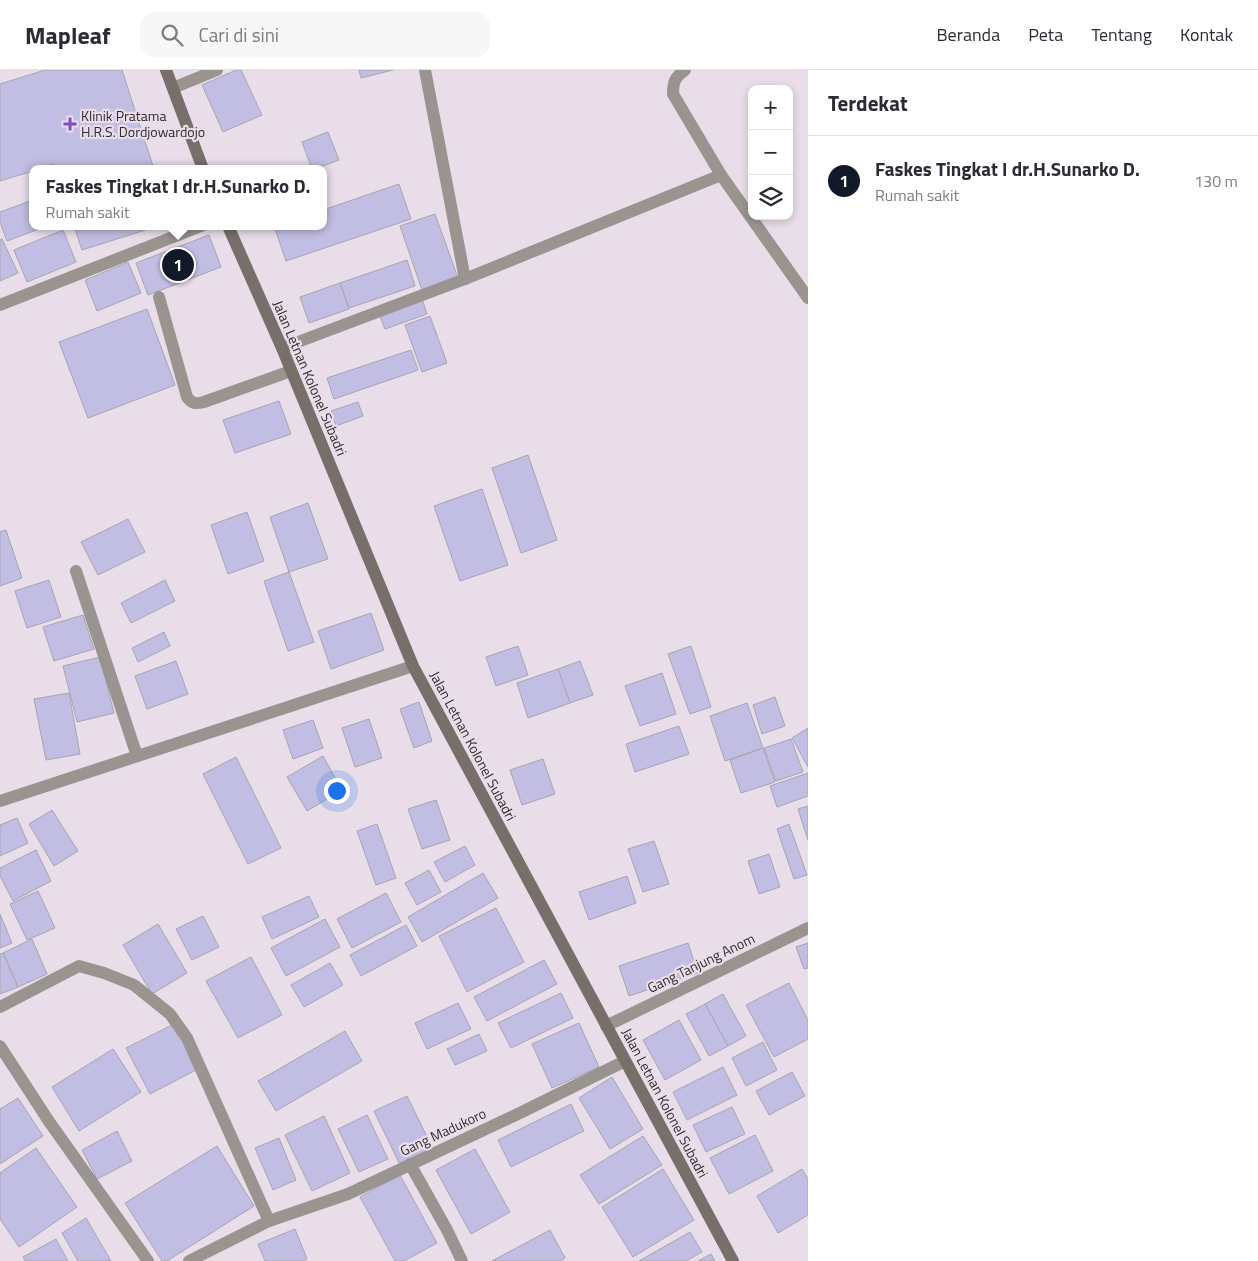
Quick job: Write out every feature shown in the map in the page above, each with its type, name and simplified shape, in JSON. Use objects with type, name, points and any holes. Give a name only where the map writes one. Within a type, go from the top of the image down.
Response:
[{"type":"main road","points":[[166,70],[201,165]]},
{"type":"main road","name":"Jalan Letnan Kolonel Subadri","points":[[230,230],[282,348],[413,666],[733,1261]]},
{"type":"street","points":[[172,88],[217,70]]},
{"type":"street","points":[[425,70],[465,279]]},
{"type":"street","points":[[685,70],[678,75],[673,84],[673,94],[721,175],[808,298]]},
{"type":"street","points":[[282,348],[465,279],[721,175]]},
{"type":"street","points":[[0,305],[191,230]]},
{"type":"street","points":[[159,298],[187,397],[191,402],[204,402],[291,371]]},
{"type":"street","points":[[76,571],[137,756]]},
{"type":"street","points":[[0,801],[413,666]]},
{"type":"street","name":"Gang Tanjung Anom","points":[[606,1026],[808,928]]},
{"type":"street","points":[[0,1007],[80,966],[134,985],[170,1014],[188,1038],[269,1220]]},
{"type":"street","points":[[0,1046],[48,1120],[148,1261]]},
{"type":"street","name":"Gang Madukoro","points":[[189,1261],[269,1220],[348,1194],[625,1061]]},
{"type":"street","points":[[410,1164],[462,1261]]},
{"type":"building","name":"Klinik Pratama H.R.S. Dordjowardojo","points":[[45,70],[122,70],[153,165],[29,165],[29,172],[0,181],[0,84]]},
{"type":"building","points":[[236,70],[241,70],[262,115],[223,132],[202,85]]},
{"type":"building","points":[[359,70],[393,70],[361,78]]},
{"type":"building","points":[[328,132],[339,160],[326,165],[311,165],[302,142]]},
{"type":"building","points":[[399,184],[411,219],[286,261],[275,230],[327,230],[327,209]]},
{"type":"building","points":[[29,201],[29,230],[36,230],[7,241],[0,222],[0,212]]},
{"type":"building","points":[[435,214],[458,278],[422,290],[400,226]]},
{"type":"building","points":[[63,230],[76,262],[27,282],[14,250]]},
{"type":"building","points":[[75,230],[145,230],[82,250]]},
{"type":"building","points":[[209,235],[221,267],[148,295],[136,263]]},
{"type":"building","points":[[2,239],[18,273],[0,281],[0,240]]},
{"type":"building","points":[[407,260],[415,286],[349,308],[340,283]]},
{"type":"building","points":[[128,262],[141,293],[97,311],[85,280]]},
{"type":"building","points":[[340,283],[349,309],[309,323],[300,297]]},
{"type":"building","points":[[422,299],[427,314],[385,329],[379,314]]},
{"type":"building","points":[[147,309],[175,385],[88,418],[59,342]]},
{"type":"building","points":[[430,316],[447,363],[422,372],[405,325]]},
{"type":"building","points":[[411,350],[418,370],[334,399],[327,378]]},
{"type":"building","points":[[279,401],[291,434],[235,453],[223,420]]},
{"type":"building","points":[[358,402],[363,416],[336,426],[331,411]]},
{"type":"building","points":[[528,455],[557,540],[521,553],[492,468]]},
{"type":"building","points":[[482,489],[508,565],[460,581],[434,506]]},
{"type":"building","points":[[308,503],[328,559],[289,572],[270,517]]},
{"type":"building","points":[[247,512],[264,561],[228,574],[211,525]]},
{"type":"building","points":[[128,519],[145,552],[98,575],[81,542]]},
{"type":"building","points":[[6,530],[22,578],[0,586],[0,532]]},
{"type":"building","points":[[289,572],[314,642],[288,651],[264,581]]},
{"type":"building","points":[[49,580],[61,617],[27,628],[15,591]]},
{"type":"building","points":[[165,580],[175,601],[131,623],[121,603]]},
{"type":"building","points":[[371,613],[384,650],[331,669],[318,631]]},
{"type":"building","points":[[83,615],[94,649],[54,661],[43,627]]},
{"type":"building","points":[[164,632],[170,646],[138,662],[132,648]]},
{"type":"building","points":[[518,646],[528,675],[496,686],[486,657]]},
{"type":"building","points":[[691,646],[711,707],[690,714],[668,654]]},
{"type":"building","points":[[100,657],[114,713],[77,722],[63,666]]},
{"type":"building","points":[[176,661],[188,694],[147,709],[135,676]]},
{"type":"building","points":[[580,661],[593,695],[570,703],[558,669]]},
{"type":"building","points":[[558,669],[570,703],[528,718],[517,683]]},
{"type":"building","points":[[662,673],[676,714],[640,726],[625,686]]},
{"type":"building","points":[[69,693],[80,754],[46,760],[34,699]]},
{"type":"building","points":[[775,697],[785,726],[762,734],[753,705]]},
{"type":"building","points":[[419,702],[432,741],[414,748],[400,709]]},
{"type":"building","points":[[747,703],[763,748],[725,761],[710,716]]},
{"type":"building","points":[[369,719],[382,758],[355,767],[342,728]]},
{"type":"building","points":[[313,720],[323,748],[293,759],[283,730]]},
{"type":"building","points":[[679,726],[689,754],[635,772],[626,744]]},
{"type":"building","points":[[808,728],[808,767],[792,738]]},
{"type":"building","points":[[791,739],[803,772],[776,781],[764,748]]},
{"type":"building","points":[[763,748],[775,782],[741,793],[730,760]]},
{"type":"building","points":[[323,756],[342,790],[307,811],[287,777]]},
{"type":"building","points":[[236,757],[281,848],[248,864],[203,774]]},
{"type":"building","points":[[543,759],[555,794],[522,805],[510,770]]},
{"type":"building","points":[[808,773],[808,796],[777,807],[770,786]]},
{"type":"building","points":[[436,800],[450,840],[422,849],[408,809]]},
{"type":"building","points":[[808,806],[808,840],[798,809]]},
{"type":"building","points":[[52,810],[78,851],[54,866],[29,824]]},
{"type":"building","points":[[17,818],[28,843],[0,856],[0,825]]},
{"type":"building","points":[[377,824],[396,878],[376,885],[357,831]]},
{"type":"building","points":[[789,824],[807,875],[794,879],[777,829]]},
{"type":"building","points":[[654,841],[669,884],[643,892],[628,849]]},
{"type":"building","points":[[465,846],[475,865],[445,882],[434,862]]},
{"type":"building","points":[[36,850],[51,881],[13,901],[0,876],[0,868]]},
{"type":"building","points":[[769,854],[780,887],[759,894],[748,861]]},
{"type":"building","points":[[429,870],[441,892],[417,905],[405,883]]},
{"type":"building","points":[[483,873],[498,898],[422,942],[408,917]]},
{"type":"building","points":[[627,876],[636,903],[589,920],[579,892]]},
{"type":"building","points":[[38,891],[55,928],[27,940],[10,904]]},
{"type":"building","points":[[386,893],[401,922],[352,948],[337,919]]},
{"type":"building","points":[[309,896],[319,917],[272,939],[262,917]]},
{"type":"building","points":[[496,908],[524,962],[467,992],[439,936]]},
{"type":"building","points":[[0,914],[12,943],[0,948]]},
{"type":"building","points":[[203,916],[219,947],[192,960],[176,929]]},
{"type":"building","points":[[325,919],[340,947],[286,976],[271,948]]},
{"type":"building","points":[[158,924],[187,973],[152,994],[123,945]]},
{"type":"building","points":[[406,925],[417,946],[361,976],[350,955]]},
{"type":"building","points":[[32,939],[47,974],[18,987],[3,953]]},
{"type":"building","points":[[688,943],[698,973],[629,996],[619,966]]},
{"type":"building","points":[[808,943],[808,968],[804,969],[796,947]]},
{"type":"building","points":[[3,953],[18,987],[0,994],[0,954]]},
{"type":"building","points":[[251,957],[282,1015],[238,1038],[206,981]]},
{"type":"building","points":[[544,960],[557,984],[487,1021],[474,997]]},
{"type":"building","points":[[330,963],[343,985],[304,1007],[291,985]]},
{"type":"building","points":[[789,983],[808,1020],[808,1039],[774,1057],[746,1005]]},
{"type":"building","points":[[561,993],[573,1018],[511,1048],[498,1023]]},
{"type":"building","points":[[723,994],[746,1036],[728,1046],[705,1004]]},
{"type":"building","points":[[458,1003],[471,1029],[427,1049],[415,1023]]},
{"type":"building","points":[[705,1004],[728,1046],[709,1056],[686,1014]]},
{"type":"building","points":[[679,1020],[701,1060],[665,1080],[643,1040]]},
{"type":"building","points":[[579,1023],[599,1067],[552,1088],[532,1044]]},
{"type":"building","points":[[174,1024],[198,1069],[150,1094],[126,1048]]},
{"type":"building","points":[[345,1031],[362,1061],[276,1111],[258,1081]]},
{"type":"building","points":[[479,1034],[487,1051],[455,1065],[447,1049]]},
{"type":"building","points":[[763,1042],[777,1070],[746,1086],[732,1058]]},
{"type":"building","points":[[113,1049],[141,1092],[79,1131],[52,1087]]},
{"type":"building","points":[[723,1067],[737,1095],[687,1120],[673,1092]]},
{"type":"building","points":[[792,1072],[805,1096],[769,1115],[756,1091]]},
{"type":"building","points":[[612,1077],[643,1129],[610,1149],[579,1098]]},
{"type":"building","points":[[407,1096],[433,1149],[400,1165],[374,1111]]},
{"type":"building","points":[[18,1098],[43,1136],[0,1164],[0,1109]]},
{"type":"building","points":[[571,1104],[584,1131],[511,1167],[498,1140]]},
{"type":"building","points":[[732,1107],[745,1134],[706,1152],[693,1125]]},
{"type":"building","points":[[367,1115],[388,1159],[359,1172],[338,1129]]},
{"type":"building","points":[[324,1116],[350,1173],[312,1191],[285,1135]]},
{"type":"building","points":[[117,1131],[132,1161],[97,1179],[82,1150]]},
{"type":"building","points":[[755,1135],[773,1171],[729,1194],[710,1158]]},
{"type":"building","points":[[643,1136],[662,1165],[599,1204],[580,1175]]},
{"type":"building","points":[[279,1138],[296,1180],[273,1190],[255,1148]]},
{"type":"building","points":[[217,1146],[254,1206],[167,1261],[162,1261],[125,1203]]},
{"type":"building","points":[[36,1148],[77,1207],[19,1247],[0,1219],[0,1173]]},
{"type":"building","points":[[475,1149],[510,1212],[471,1234],[436,1170]]},
{"type":"building","points":[[663,1169],[694,1220],[633,1257],[602,1207]]},
{"type":"building","points":[[802,1169],[808,1179],[808,1215],[778,1233],[757,1196]]},
{"type":"building","points":[[400,1175],[437,1243],[404,1261],[395,1261],[360,1197]]},
{"type":"building","points":[[86,1218],[111,1261],[78,1261],[62,1233]]},
{"type":"building","points":[[295,1229],[307,1259],[303,1261],[265,1261],[258,1244]]},
{"type":"building","points":[[550,1230],[565,1258],[560,1261],[492,1261]]},
{"type":"building","points":[[690,1232],[702,1252],[686,1261],[639,1261]]},
{"type":"building","points":[[56,1239],[68,1261],[25,1261],[23,1257]]},
{"type":"building","points":[[711,1254],[715,1261],[698,1261]]},
{"type":"place","name":"Klinik Pratama H.R.S. Dordjowardojo","points":[[70,124]]},
{"type":"place","name":"Faskes Tingkat I dr.H.Sunarko D.","points":[[178,265]]}]
